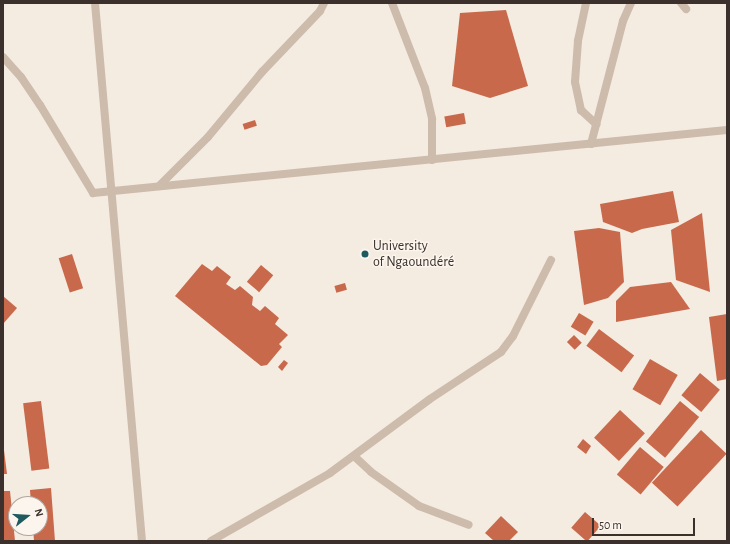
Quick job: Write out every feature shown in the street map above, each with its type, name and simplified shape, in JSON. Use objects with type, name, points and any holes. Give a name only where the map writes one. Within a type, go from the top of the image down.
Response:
[{"type":"lane","points":[[95,3],[142,541]]},
{"type":"lane","points":[[159,186],[208,137],[262,72],[320,11],[324,3]]},
{"type":"lane","points":[[392,3],[425,88],[432,119],[432,160]]},
{"type":"lane","points":[[586,3],[578,41],[575,82],[581,110],[596,124]]},
{"type":"lane","points":[[591,144],[623,21],[631,3]]},
{"type":"lane","points":[[3,57],[20,77],[40,105],[93,193],[727,130]]},
{"type":"lane","points":[[211,541],[294,494],[354,456],[430,399],[501,352],[513,336],[551,260]]},
{"type":"lane","points":[[354,456],[370,472],[419,506],[469,525]]},
{"type":"building","points":[[506,10],[528,86],[490,98],[452,86],[460,13]]},
{"type":"building","points":[[464,113],[466,124],[446,127],[444,116]]},
{"type":"building","points":[[255,120],[257,126],[244,130],[243,124]]},
{"type":"building","points":[[673,191],[679,222],[642,229],[632,233],[603,222],[600,204]]},
{"type":"building","points":[[702,213],[710,292],[676,280],[671,230]]},
{"type":"building","points":[[599,228],[620,232],[624,282],[608,298],[584,305],[574,231]]},
{"type":"building","points":[[72,254],[83,288],[70,293],[59,258]]},
{"type":"building","points":[[202,264],[212,271],[217,266],[231,277],[226,284],[235,290],[240,286],[253,297],[252,305],[260,311],[265,306],[279,318],[275,324],[288,335],[279,344],[282,347],[267,365],[261,366],[175,296]]},
{"type":"building","points":[[261,265],[273,275],[259,292],[247,282]]},
{"type":"building","points":[[671,282],[690,309],[616,322],[616,301],[630,287]]},
{"type":"building","points":[[345,283],[347,290],[336,293],[334,286]]},
{"type":"building","points":[[3,296],[17,308],[3,324]]},
{"type":"building","points":[[579,313],[594,322],[585,335],[571,327]]},
{"type":"building","points":[[727,314],[727,379],[717,381],[709,317]]},
{"type":"building","points":[[599,329],[634,355],[622,372],[586,346]]},
{"type":"building","points":[[574,335],[582,343],[575,350],[567,342]]},
{"type":"building","points":[[650,359],[678,375],[660,405],[632,389]]},
{"type":"building","points":[[284,360],[288,363],[282,371],[278,367]]},
{"type":"building","points":[[700,373],[720,390],[701,412],[681,395]]},
{"type":"building","points":[[41,401],[49,468],[31,471],[23,403]]},
{"type":"building","points":[[680,401],[699,417],[665,458],[646,442]]},
{"type":"building","points":[[620,410],[645,433],[619,461],[594,438]]},
{"type":"building","points":[[701,430],[727,454],[677,507],[652,483]]},
{"type":"building","points":[[583,439],[591,446],[586,454],[577,447]]},
{"type":"building","points":[[3,442],[7,474],[3,474]]},
{"type":"building","points":[[640,447],[664,467],[641,495],[617,475]]},
{"type":"building","points":[[51,488],[55,541],[34,541],[34,536],[48,536],[48,496],[30,496],[30,490]]},
{"type":"building","points":[[3,491],[10,491],[10,496],[8,496],[8,536],[14,536],[15,541],[3,541]]},
{"type":"building","points":[[585,512],[601,526],[588,541],[571,528]]},
{"type":"building","points":[[501,516],[518,532],[509,541],[494,541],[485,533]]},
{"type":"place","name":"University of Ngaoundéré","points":[[365,254]]}]
